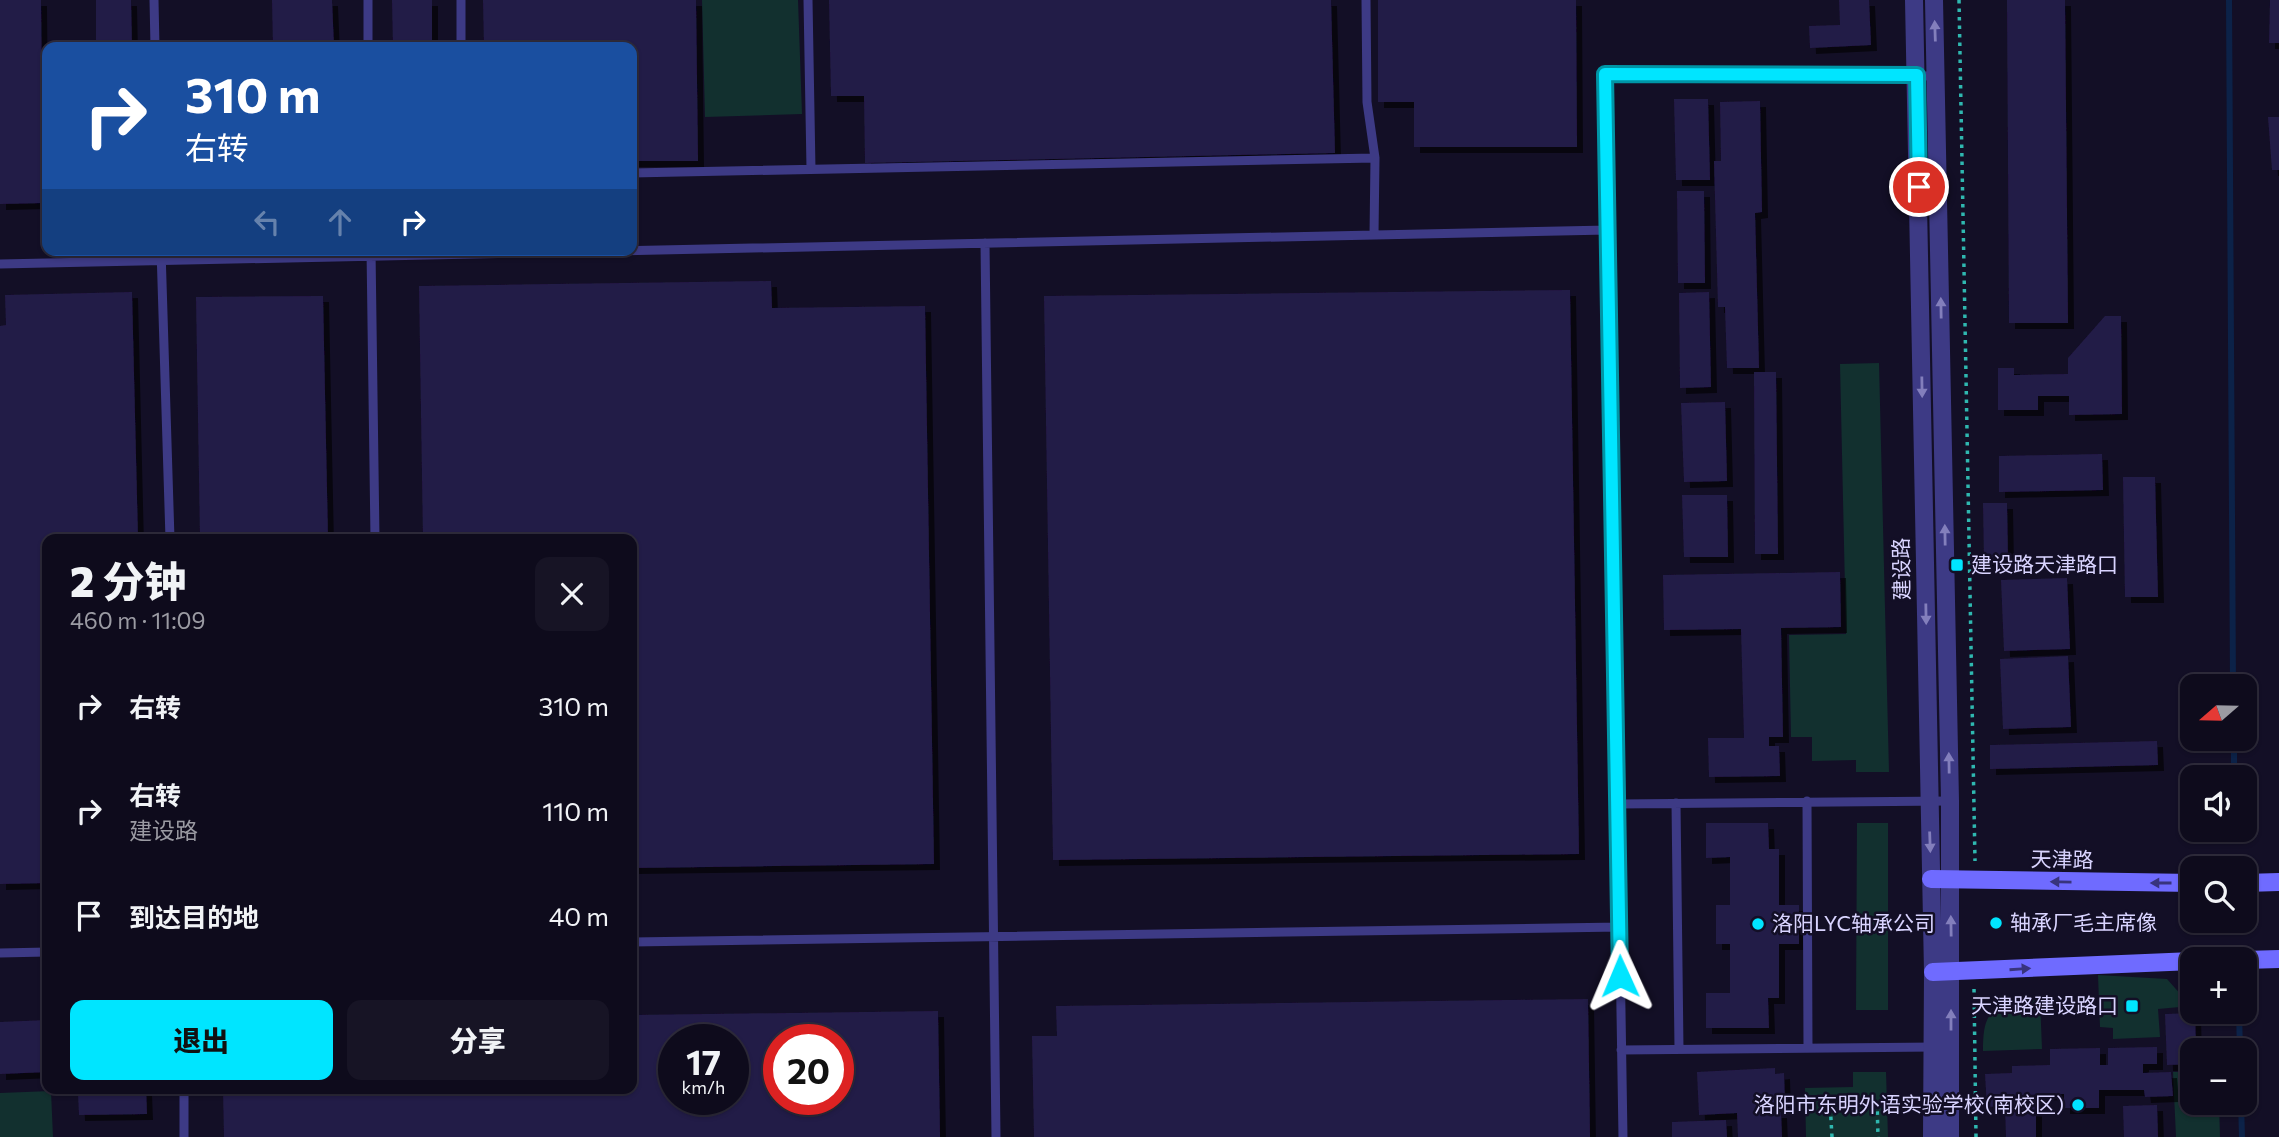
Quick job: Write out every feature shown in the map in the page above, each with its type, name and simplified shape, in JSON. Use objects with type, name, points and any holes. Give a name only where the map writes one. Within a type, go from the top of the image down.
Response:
[{"type":"main road","name":"天津路","points":[[1931,879],[2180,883]]},
{"type":"main road","points":[[2257,883],[2279,883]]},
{"type":"main road","points":[[2257,960],[2279,959]]},
{"type":"main road","points":[[1933,972],[2180,961]]},
{"type":"street","name":"建设路","points":[[1914,0],[1933,972],[1932,1137]]},
{"type":"street","name":"建设路","points":[[1934,0],[1950,801],[1950,1137]]},
{"type":"lane","points":[[154,0],[155,42]]},
{"type":"lane","points":[[368,0],[368,42]]},
{"type":"lane","points":[[461,0],[461,42]]},
{"type":"lane","points":[[808,0],[811,169]]},
{"type":"lane","points":[[1366,0],[1367,102],[1375,158],[1374,235]]},
{"type":"lane","points":[[1623,1137],[1605,74],[1937,76]]},
{"type":"lane","points":[[637,173],[1375,158]]},
{"type":"lane","points":[[637,249],[1608,230]]},
{"type":"lane","points":[[985,243],[996,1137]]},
{"type":"lane","points":[[0,264],[144,256]]},
{"type":"lane","points":[[162,256],[170,534]]},
{"type":"lane","points":[[371,256],[375,534]]},
{"type":"lane","points":[[1807,801],[1808,1048]]},
{"type":"lane","points":[[1618,804],[1950,801]]},
{"type":"lane","points":[[1676,803],[1679,1049]]},
{"type":"lane","points":[[637,942],[1620,927]]},
{"type":"lane","points":[[0,953],[42,952]]},
{"type":"lane","points":[[1622,1050],[1951,1046]]},
{"type":"lane","points":[[184,1094],[184,1137]]},
{"type":"path","points":[[1959,0],[1975,881]]},
{"type":"path","points":[[1974,972],[1976,1137]]},
{"type":"path","points":[[1832,1137],[1830,1102],[1877,1100],[1878,1137]]},
{"type":"green space","points":[[702,0],[798,0],[802,114],[705,117]]},
{"type":"green space","points":[[1879,363],[1889,772],[1856,772],[1856,760],[1812,761],[1812,737],[1791,737],[1789,635],[1846,634],[1840,364]]},
{"type":"green space","points":[[1857,823],[1888,823],[1888,1010],[1856,1010]]},
{"type":"green space","points":[[2098,975],[2167,979],[2180,994],[2180,1007],[2158,1009],[2160,1037],[2113,1039],[2113,1028],[2100,1027]]},
{"type":"green space","points":[[2022,999],[2040,999],[2042,1049],[1983,1051],[1984,1030],[1990,1015],[2002,1006]]},
{"type":"green space","points":[[1853,1072],[1886,1072],[1888,1137],[1806,1137],[1805,1088],[1853,1087]]},
{"type":"green space","points":[[2173,1072],[2180,1072],[2180,1115],[2219,1115],[2220,1137],[2176,1137]]},
{"type":"green space","points":[[42,1091],[42,1094],[51,1094],[53,1137],[0,1137],[0,1093]]},
{"type":"building","points":[[0,0],[41,0],[42,203],[0,204]]},
{"type":"building","points":[[96,0],[131,0],[132,42],[96,42]]},
{"type":"building","points":[[272,0],[332,0],[334,42],[273,42]]},
{"type":"building","points":[[392,0],[432,0],[432,42],[393,42]]},
{"type":"building","points":[[483,0],[696,0],[698,161],[637,161],[637,42],[484,42]]},
{"type":"building","points":[[829,0],[1331,0],[1335,153],[865,163],[864,96],[831,96]]},
{"type":"building","points":[[1378,0],[1576,0],[1577,147],[1414,147],[1414,102],[1378,102]]},
{"type":"building","points":[[1839,0],[1869,0],[1871,45],[1810,48],[1809,26],[1840,25]]},
{"type":"building","points":[[2007,0],[2065,0],[2068,323],[2009,323]]},
{"type":"building","points":[[2270,0],[2279,0],[2279,43],[2269,43]]},
{"type":"building","points":[[1674,99],[1708,99],[1710,180],[1676,180]]},
{"type":"building","points":[[1760,101],[1762,212],[1755,213],[1759,368],[1727,368],[1725,307],[1718,307],[1714,161],[1721,161],[1720,102]]},
{"type":"building","points":[[2268,117],[2279,117],[2279,170],[2272,170]]},
{"type":"building","points":[[1677,191],[1704,191],[1705,283],[1678,283]]},
{"type":"building","points":[[771,281],[772,308],[925,306],[934,864],[637,868],[637,534],[423,534],[419,286]]},
{"type":"building","points":[[1570,290],[1579,854],[1053,860],[1044,296]]},
{"type":"building","points":[[132,292],[138,534],[42,534],[42,883],[0,884],[0,326],[6,325],[5,295]]},
{"type":"building","points":[[1709,292],[1711,387],[1680,388],[1679,293]]},
{"type":"building","points":[[323,296],[328,534],[200,534],[196,297]]},
{"type":"building","points":[[2105,316],[2121,316],[2122,414],[2069,415],[2069,396],[2038,396],[2038,410],[1998,410],[1998,368],[2014,368],[2014,375],[2068,374],[2068,358]]},
{"type":"building","points":[[1754,372],[1776,372],[1778,554],[1755,554]]},
{"type":"building","points":[[1725,402],[1727,481],[1684,482],[1681,403]]},
{"type":"building","points":[[2102,454],[2103,490],[1999,492],[1999,456]]},
{"type":"building","points":[[2123,477],[2155,477],[2158,597],[2125,597]]},
{"type":"building","points":[[1682,495],[1727,495],[1728,557],[1684,557]]},
{"type":"building","points":[[1983,503],[2007,503],[2008,560],[1984,560]]},
{"type":"building","points":[[1840,572],[1841,627],[1781,628],[1783,737],[1769,737],[1769,746],[1779,746],[1780,776],[1709,777],[1708,738],[1744,738],[1741,629],[1664,630],[1663,575]]},
{"type":"building","points":[[2067,578],[2070,649],[2004,651],[2001,580]]},
{"type":"building","points":[[2068,656],[2071,727],[2003,729],[2000,659]]},
{"type":"building","points":[[2157,741],[2158,765],[1990,769],[1990,745]]},
{"type":"building","name":"洛阳LYC轴承公司","points":[[1706,823],[1768,823],[1769,849],[1779,849],[1779,905],[1799,905],[1799,944],[1779,944],[1779,998],[1768,998],[1769,1028],[1706,1028],[1706,993],[1730,993],[1730,944],[1716,944],[1716,905],[1730,905],[1730,857],[1706,858]]},
{"type":"building","points":[[1588,999],[1590,1137],[1034,1137],[1032,1036],[1057,1036],[1056,1006]]},
{"type":"building","points":[[938,1011],[940,1137],[224,1137],[223,1094],[637,1094],[637,1015]]},
{"type":"building","points":[[2165,1014],[2180,1014],[2180,1024],[2195,1024],[2196,1038],[2180,1038],[2180,1064],[2167,1065]]},
{"type":"building","points":[[42,1020],[42,1072],[0,1074],[0,1022]]},
{"type":"building","points":[[2157,1047],[2157,1064],[2143,1064],[2143,1073],[2171,1072],[2173,1096],[2145,1097],[2144,1090],[2099,1090],[2099,1108],[2064,1108],[2064,1094],[2020,1095],[2020,1105],[2036,1105],[2036,1137],[2006,1137],[2005,1106],[1987,1107],[1985,1074],[2012,1073],[2012,1066],[2050,1065],[2050,1049],[2100,1048],[2100,1065],[2108,1065],[2108,1048]]},
{"type":"building","points":[[1775,1068],[1775,1074],[1784,1073],[1785,1104],[1775,1105],[1775,1112],[1781,1112],[1782,1137],[1738,1137],[1737,1113],[1699,1115],[1697,1072]]},
{"type":"building","points":[[78,1094],[146,1094],[147,1114],[79,1115]]},
{"type":"building","points":[[2157,1105],[2158,1137],[2124,1137],[2123,1106]]},
{"type":"building","points":[[1726,1120],[1727,1137],[1672,1137],[1672,1122]]},
{"type":"waterway","points":[[2229,0],[2233,674]]},
{"type":"waterway","points":[[2234,751],[2234,765]]},
{"type":"waterway","points":[[2239,1024],[2240,1038]]},
{"type":"waterway","points":[[2241,1115],[2242,1137]]},
{"type":"place","name":"建设路天津路口","points":[[1957,565]]},
{"type":"place","name":"轴承厂毛主席像","points":[[1996,923]]},
{"type":"place","name":"洛阳LYC轴承公司","points":[[1758,924]]},
{"type":"place","name":"天津路建设路口","points":[[2132,1006]]},
{"type":"place","name":"洛阳市东明外语实验学校(南校区)","points":[[2078,1105]]},
{"type":"route","points":[[1620,976],[1605,74],[1917,75],[1919,187]]}]
